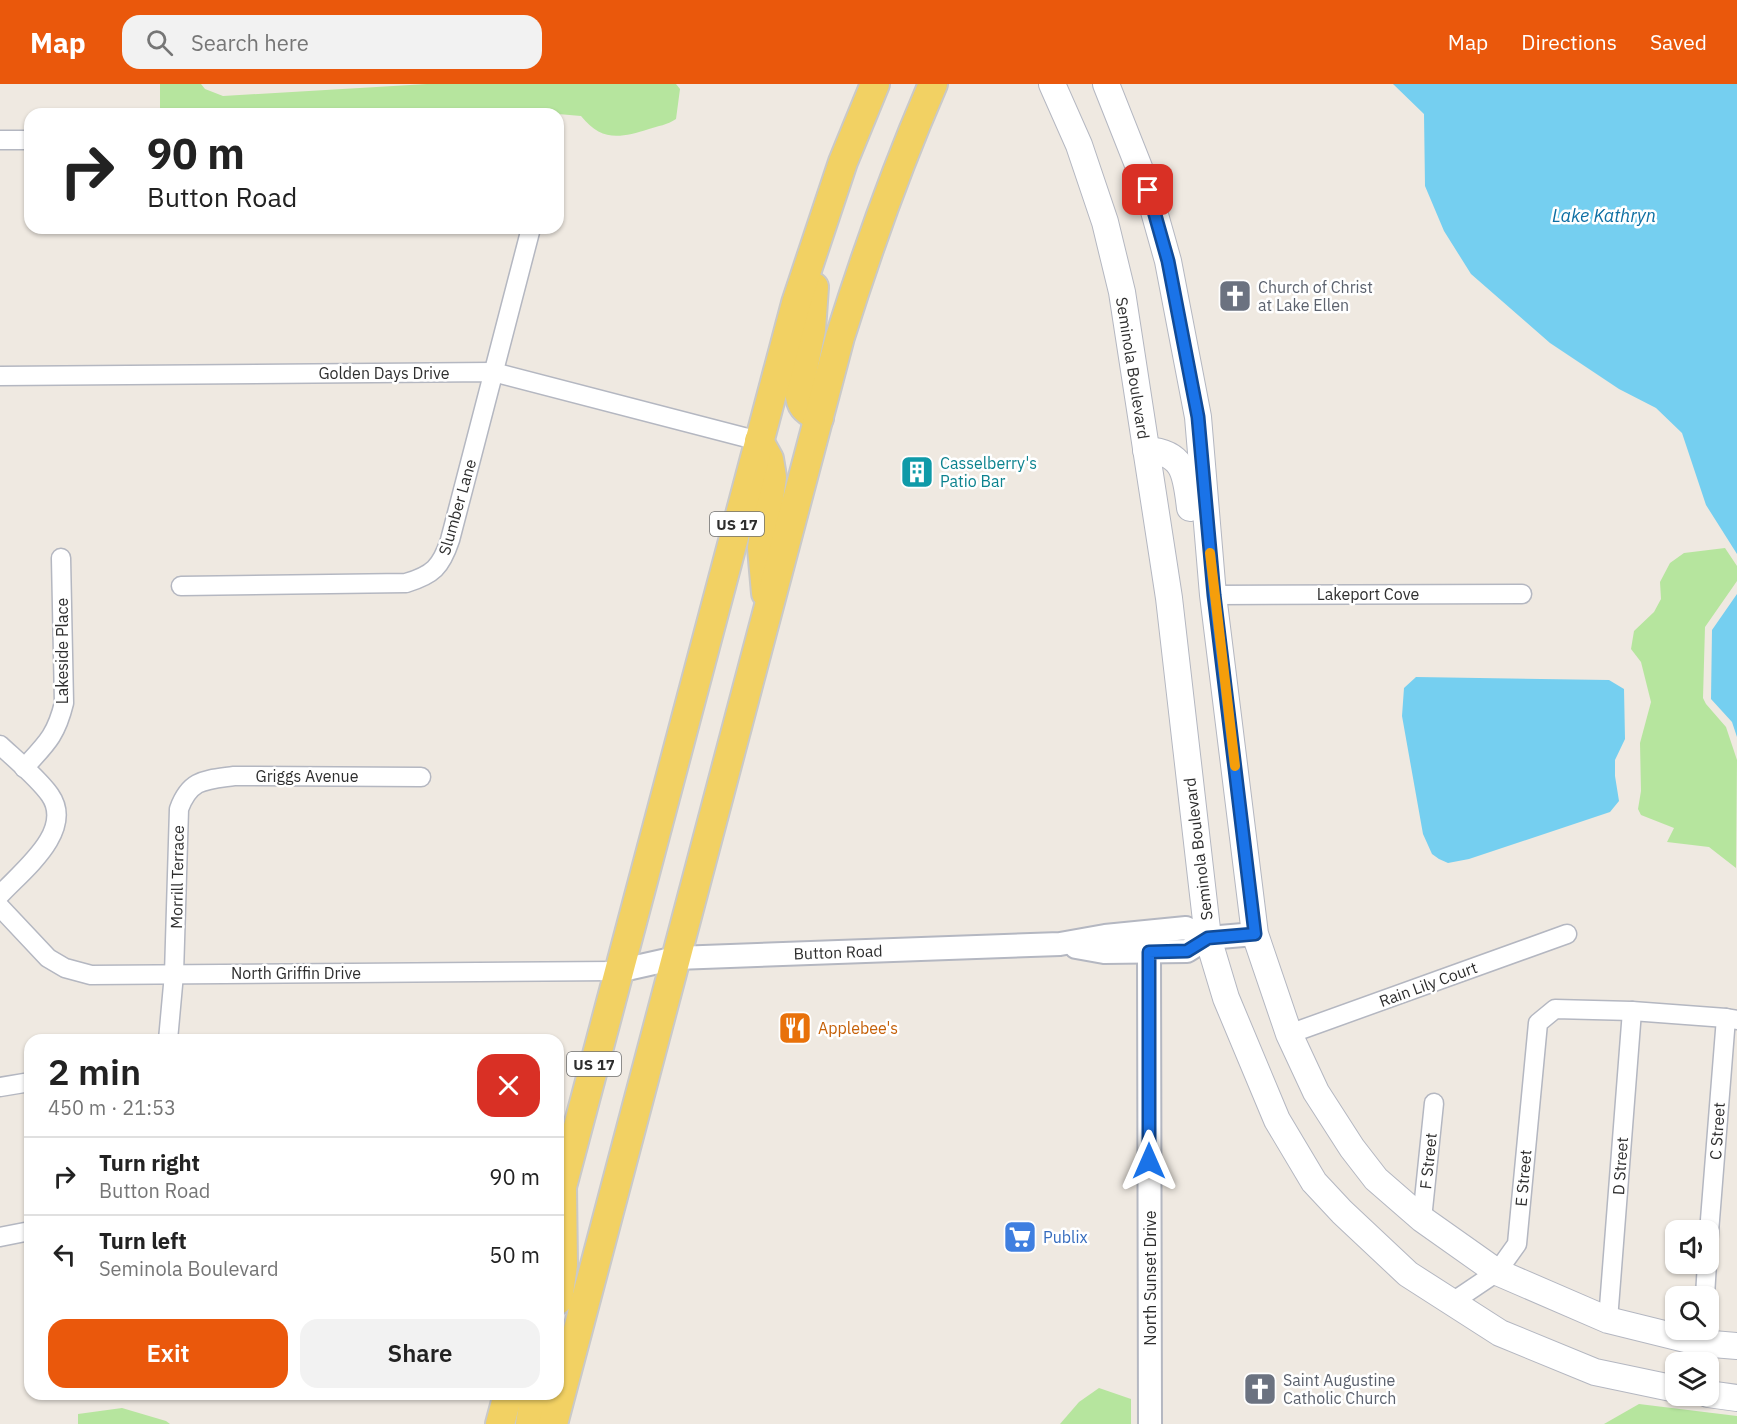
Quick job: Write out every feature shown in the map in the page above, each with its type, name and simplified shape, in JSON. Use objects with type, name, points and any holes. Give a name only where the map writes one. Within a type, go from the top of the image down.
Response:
[{"type":"main road","name":"US 17","points":[[564,1173],[796,303],[843,162],[875,84]]},
{"type":"main road","name":"US 17","points":[[565,1337],[676,958],[819,418],[867,252],[894,175],[933,84]]},
{"type":"main road","name":"Seminola Boulevard","points":[[1052,84],[1079,145],[1105,222],[1122,292],[1169,598],[1208,938],[1226,998],[1276,1120],[1314,1182],[1342,1212],[1408,1274],[1500,1333],[1595,1372],[1665,1387]]},
{"type":"main road","points":[[1106,84],[1148,190],[1168,261],[1198,417],[1214,595],[1255,934],[1289,1034],[1316,1092],[1352,1148],[1376,1179],[1422,1220],[1497,1272],[1608,1320],[1665,1330]]},
{"type":"main road","points":[[818,234],[811,330],[800,398],[805,410],[819,418]]},
{"type":"main road","points":[[759,441],[769,459],[772,477],[762,548],[768,613]]},
{"type":"main road","points":[[1146,450],[1165,453],[1180,464],[1184,471],[1198,569],[1202,584],[1214,595]]},
{"type":"main road","points":[[1716,1340],[1737,1346]]},
{"type":"main road","points":[[1719,1396],[1737,1398]]},
{"type":"main road","points":[[500,1424],[506,1400]]},
{"type":"main road","points":[[530,1424],[534,1400]]},
{"type":"main road","name":"US 17","points":[[552,1424],[556,1400]]},
{"type":"street","points":[[0,140],[24,140]]},
{"type":"street","name":"Slumber Lane","points":[[181,586],[406,583],[421,578],[436,569],[444,559],[450,540],[529,234]]},
{"type":"street","name":"Golden Days Drive","points":[[0,376],[493,372],[759,441]]},
{"type":"street","name":"Lakeside Place","points":[[24,768],[50,741],[59,724],[64,703],[61,558]]},
{"type":"street","name":"Lakeport Cove","points":[[1214,595],[1522,594]]},
{"type":"street","points":[[0,745],[50,795],[57,810],[56,829],[48,844],[0,895]]},
{"type":"street","name":"Griggs Avenue","points":[[194,785],[212,779],[234,776],[421,777]]},
{"type":"street","name":"Morrill Terrace","points":[[169,1034],[174,974],[179,809],[185,793],[194,785]]},
{"type":"street","name":"North Griffin Drive","points":[[0,907],[48,957],[65,968],[91,975],[618,971]]},
{"type":"street","name":"Button Road","points":[[618,971],[676,958],[1060,944],[1105,936],[1186,928],[1208,938]]},
{"type":"street","name":"Button Road","points":[[1060,944],[1104,952],[1187,951],[1208,938],[1255,934]]},
{"type":"street","name":"Rain Lily Court","points":[[1289,1034],[1567,934]]},
{"type":"street","name":"North Sunset Drive","points":[[1149,952],[1150,1424]]},
{"type":"street","name":"E Street","points":[[1451,1303],[1497,1272],[1517,1244],[1538,1023],[1555,1009],[1632,1011]]},
{"type":"street","points":[[1632,1011],[1731,1019]]},
{"type":"street","name":"D Street","points":[[1608,1320],[1632,1011]]},
{"type":"street","name":"C Street","points":[[1711,1220],[1731,1019]]},
{"type":"street","points":[[0,1087],[24,1083]]},
{"type":"street","name":"F Street","points":[[1422,1220],[1434,1103]]},
{"type":"street","points":[[0,1237],[24,1232]]},
{"type":"green space","points":[[160,84],[201,84],[205,89],[223,96],[427,84],[676,84],[680,89],[676,119],[666,124],[620,136],[604,134],[596,130],[581,116],[564,115],[564,108],[160,108]]},
{"type":"green space","points":[[1725,548],[1737,566],[1737,581],[1705,627],[1703,698],[1726,727],[1737,760],[1736,868],[1709,847],[1667,842],[1674,828],[1641,815],[1638,809],[1641,791],[1640,743],[1651,702],[1641,662],[1631,649],[1634,631],[1654,612],[1661,599],[1660,582],[1670,563],[1684,553]]},
{"type":"green space","points":[[1099,1388],[1131,1399],[1131,1424],[1060,1424],[1079,1402]]},
{"type":"green space","points":[[1639,1404],[1737,1416],[1737,1424],[1604,1424]]},
{"type":"green space","points":[[122,1408],[170,1424],[78,1424],[78,1414]]},
{"type":"water","name":"Lake Kathryn","points":[[1393,84],[1737,84],[1737,554],[1706,505],[1682,433],[1656,408],[1619,389],[1550,343],[1471,274],[1444,231],[1425,186],[1424,114]]},
{"type":"water","points":[[1737,594],[1737,737],[1732,722],[1711,699],[1712,630]]},
{"type":"water","points":[[1416,677],[1609,680],[1624,689],[1625,739],[1615,760],[1619,801],[1610,812],[1469,859],[1448,863],[1439,859],[1432,854],[1423,834],[1402,716],[1404,688]]},
{"type":"slow traffic","points":[[1210,553],[1235,766]]},
{"type":"place","name":"Church of Christ at Lake Ellen","points":[[1235,296]]},
{"type":"place","name":"Casselberry's Patio Bar","points":[[917,472]]},
{"type":"place","name":"Applebee's","points":[[795,1028]]},
{"type":"place","name":"Publix","points":[[1020,1237]]},
{"type":"place","name":"Saint Augustine Catholic Church","points":[[1260,1389]]},
{"type":"route","points":[[1148,190],[1168,261],[1198,417],[1214,595],[1255,934],[1208,938],[1187,951],[1149,952],[1149,1161]]}]
